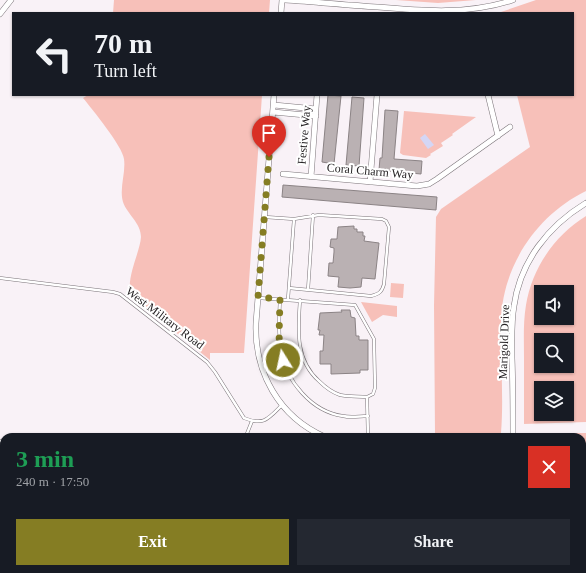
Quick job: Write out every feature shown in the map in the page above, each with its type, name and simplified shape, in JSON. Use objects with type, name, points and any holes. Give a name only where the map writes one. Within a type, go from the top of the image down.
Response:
[{"type":"street","points":[[0,14],[11,0]]},
{"type":"street","points":[[281,12],[282,0]]},
{"type":"street","points":[[285,0],[421,12],[466,10],[492,6],[513,0]]},
{"type":"street","points":[[274,96],[255,333],[258,358],[267,381],[282,405],[303,425],[318,433]]},
{"type":"street","name":"Festive Way","points":[[311,177],[317,96]]},
{"type":"street","points":[[370,182],[377,96]]},
{"type":"street","points":[[488,96],[498,136]]},
{"type":"street","points":[[274,106],[316,109]]},
{"type":"street","points":[[273,112],[316,116]]},
{"type":"street","name":"Coral Charm Way","points":[[283,174],[417,186],[429,184],[437,180],[510,128]]},
{"type":"street","name":"Marigold Drive","points":[[513,433],[512,326],[518,286],[525,268],[541,242],[561,221],[586,203]]},
{"type":"lane","points":[[264,217],[294,219],[313,216],[382,220],[386,221],[389,227],[384,284],[379,294],[371,296],[289,288]]},
{"type":"lane","points":[[308,290],[313,216]]},
{"type":"lane","points":[[288,300],[294,219]]},
{"type":"lane","name":"West Military Road","points":[[0,278],[120,294],[207,362],[244,418],[252,421]]},
{"type":"lane","points":[[258,297],[288,300],[300,300],[355,305],[374,339],[375,388],[373,394],[368,396],[348,396],[333,392],[314,377],[307,368],[302,360],[298,335],[300,300]]},
{"type":"lane","points":[[280,299],[279,322],[281,352],[285,368],[294,383],[306,397],[319,407],[332,414],[343,417],[368,416]]},
{"type":"lane","points":[[368,396],[368,433]]},
{"type":"lane","points":[[247,433],[252,421],[261,422],[272,415],[282,405]]},
{"type":"shaded area","points":[[114,0],[270,0],[269,12],[113,12]]},
{"type":"shaded area","points":[[396,0],[476,0],[438,3]]},
{"type":"shaded area","points":[[536,0],[586,0],[586,191],[568,201],[538,228],[516,261],[508,280],[503,300],[501,320],[501,433],[435,433],[434,305],[436,217],[441,209],[530,147],[517,96],[574,96],[574,12],[501,12]]},
{"type":"shaded area","points":[[86,96],[262,96],[244,353],[210,353],[210,360],[132,297],[130,290],[131,275],[141,237],[139,227],[123,202],[122,191],[124,159],[118,146],[106,128],[83,98]]},
{"type":"shaded area","points":[[404,111],[476,117],[441,143],[443,146],[426,158],[403,155],[400,153]]},
{"type":"shaded area","points":[[586,216],[586,422],[524,424],[524,325],[526,305],[529,291],[539,266],[564,233]]},
{"type":"shaded area","points":[[391,283],[404,284],[403,298],[390,297]]},
{"type":"shaded area","points":[[361,302],[397,306],[397,317],[383,315],[372,322]]},
{"type":"water","points":[[425,134],[434,145],[428,149],[420,138]]},
{"type":"building","points":[[328,96],[341,96],[334,164],[322,162]]},
{"type":"building","points":[[352,97],[364,98],[359,166],[346,165]]},
{"type":"building","points":[[385,110],[398,111],[394,159],[422,161],[421,174],[379,170],[380,158],[382,158]]},
{"type":"building","points":[[283,185],[437,197],[436,210],[282,197]]},
{"type":"building","points":[[354,226],[354,229],[357,229],[357,232],[363,232],[363,236],[365,236],[364,241],[379,243],[375,279],[362,278],[361,287],[338,287],[339,277],[328,276],[329,263],[333,263],[334,252],[334,248],[330,247],[331,239],[337,239],[338,227]]},
{"type":"building","points":[[341,310],[350,310],[351,317],[355,318],[356,336],[359,336],[359,340],[368,340],[368,370],[360,370],[360,373],[331,374],[331,364],[320,364],[320,351],[323,351],[324,335],[319,335],[320,330],[318,330],[320,313],[342,312]]},
{"type":"route","points":[[269,157],[258,297],[280,299],[279,337],[283,360]]}]
